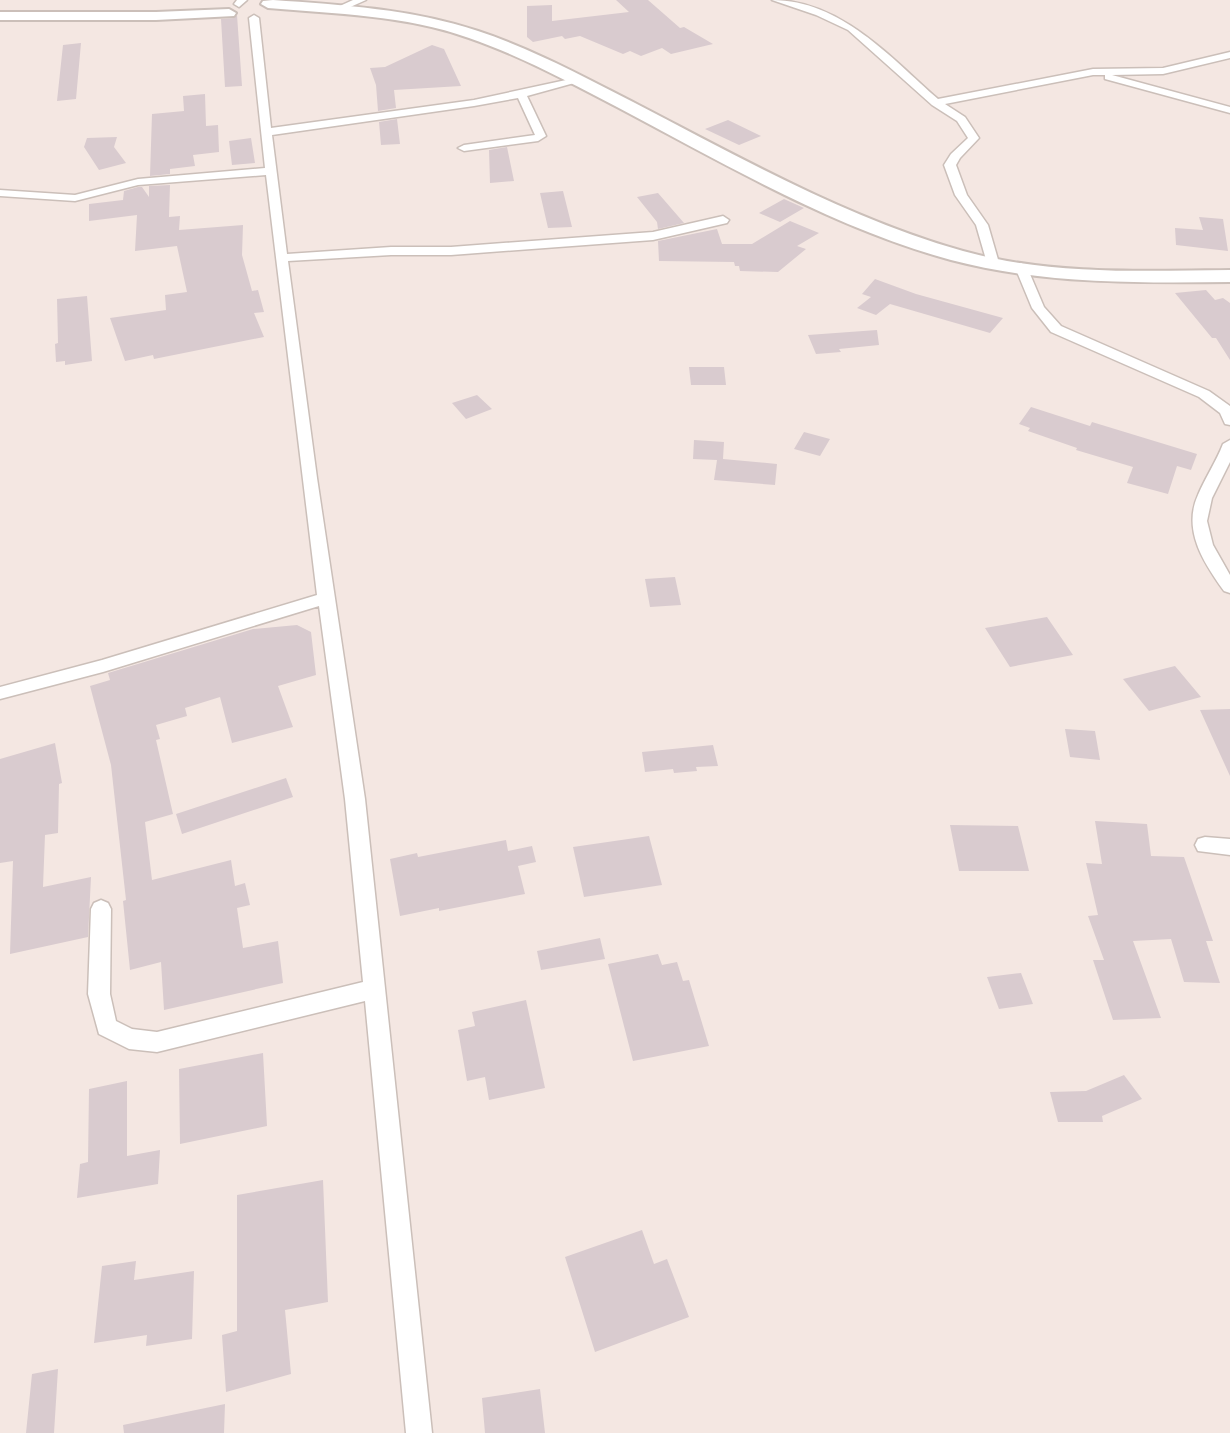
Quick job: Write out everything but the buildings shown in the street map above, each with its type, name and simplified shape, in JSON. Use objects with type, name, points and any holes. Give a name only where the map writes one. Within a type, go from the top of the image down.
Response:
[{"type":"main road","points":[[0,16],[156,16],[237,6],[235,17],[262,8],[332,9],[399,16],[449,27],[486,39],[580,80],[814,201],[886,232],[960,256],[1021,267],[1167,277],[1230,276]]},
{"type":"street","points":[[332,9],[361,0]]},
{"type":"street","points":[[777,0],[819,13],[851,28],[936,103],[961,119],[974,138],[955,156],[950,165],[961,195],[982,225],[993,263]]},
{"type":"street","points":[[262,8],[267,132],[309,478],[355,799],[419,1433]]},
{"type":"street","points":[[936,103],[1093,72],[1163,71],[1230,55]]},
{"type":"street","points":[[1093,72],[1230,110]]},
{"type":"street","points":[[267,132],[474,103],[580,80]]},
{"type":"street","points":[[465,148],[541,136],[521,94]]},
{"type":"street","points":[[0,193],[75,198],[138,182],[272,171]]},
{"type":"street","points":[[283,258],[391,251],[451,251],[653,236],[723,220]]},
{"type":"street","points":[[1021,267],[1038,308],[1056,328],[1204,394],[1227,411],[1230,421]]},
{"type":"street","points":[[1230,444],[1224,463],[1202,500],[1201,520],[1203,542],[1216,569],[1230,587]]},
{"type":"street","points":[[0,693],[114,663],[326,598]]},
{"type":"street","points":[[1205,845],[1230,847]]},
{"type":"street","points":[[101,909],[99,994],[107,1027],[129,1039],[157,1042],[374,989]]}]
